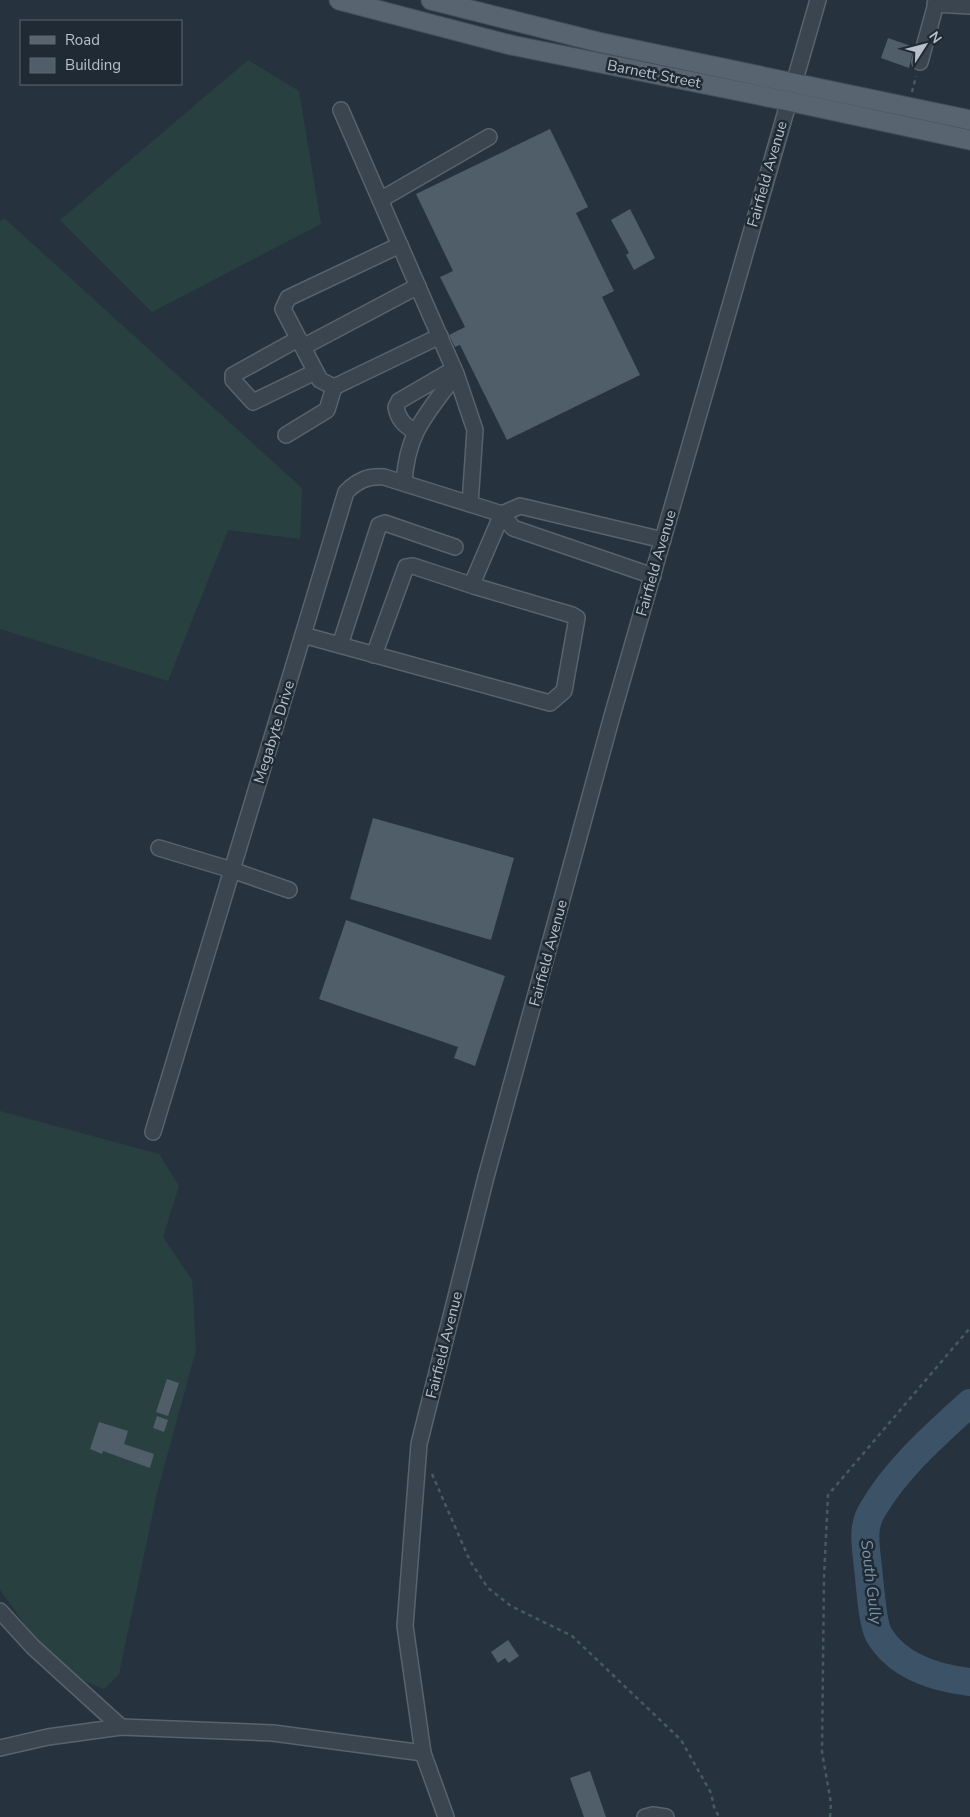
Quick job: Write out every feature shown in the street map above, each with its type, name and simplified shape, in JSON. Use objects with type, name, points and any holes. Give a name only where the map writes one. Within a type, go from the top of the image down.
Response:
[{"type":"main road","name":"Barnett Street","points":[[339,0],[511,45],[970,140]]},
{"type":"main road","name":"Barnett Street","points":[[431,0],[598,42],[970,120]]},
{"type":"street","name":"Fairfield Avenue","points":[[446,1817],[423,1753],[405,1626],[419,1444],[486,1177],[663,540],[818,0]]},
{"type":"street","points":[[920,62],[936,2],[970,6]]},
{"type":"street","points":[[341,110],[455,371],[475,430],[470,504]]},
{"type":"street","points":[[380,200],[489,137]]},
{"type":"street","points":[[400,245],[288,298],[283,309],[315,372],[326,385],[334,387],[440,336]]},
{"type":"street","points":[[315,372],[252,402],[233,380],[233,374],[418,286]]},
{"type":"street","points":[[404,483],[405,459],[414,431],[455,371]]},
{"type":"street","points":[[414,431],[404,424],[398,415],[396,407],[399,401],[455,371]]},
{"type":"street","points":[[286,435],[327,410],[334,387]]},
{"type":"street","name":"Megabyte Drive","points":[[153,1132],[346,492],[362,479],[372,476],[384,477],[502,514],[513,528],[653,576]]},
{"type":"street","points":[[474,586],[475,577],[502,514],[520,506],[663,540]]},
{"type":"street","points":[[340,645],[380,525],[386,523],[455,548]]},
{"type":"street","points":[[303,635],[374,655],[550,703],[564,691],[577,618],[413,566],[406,567],[374,655]]},
{"type":"street","points":[[160,848],[289,890]]},
{"type":"street","points":[[0,1611],[33,1647],[121,1727]]},
{"type":"street","points":[[0,1748],[48,1737],[121,1727],[273,1733],[423,1753]]},
{"type":"street","points":[[646,1817],[653,1815],[666,1817]]},
{"type":"path","points":[[908,107],[920,62]]},
{"type":"path","points":[[830,1817],[831,1803],[822,1752],[824,1577],[828,1495],[970,1328]]},
{"type":"path","points":[[431,1471],[470,1561],[488,1588],[512,1606],[572,1636],[681,1740],[711,1793],[718,1817]]},
{"type":"green space","points":[[248,60],[299,91],[321,224],[152,312],[60,220]]},
{"type":"green space","points":[[4,218],[302,488],[300,539],[228,530],[168,681],[0,629],[0,221]]},
{"type":"green space","points":[[0,1111],[159,1154],[179,1186],[163,1237],[192,1280],[196,1350],[157,1493],[119,1674],[104,1689],[59,1671],[0,1590]]},
{"type":"building","points":[[888,38],[914,47],[909,68],[881,58]]},
{"type":"building","points":[[550,129],[588,207],[576,213],[614,291],[602,297],[640,375],[507,440],[460,345],[455,347],[449,335],[465,327],[440,277],[453,271],[416,194]]},
{"type":"building","points":[[630,209],[655,258],[634,270],[626,255],[629,253],[611,220]]},
{"type":"building","points":[[373,818],[514,858],[491,940],[350,899]]},
{"type":"building","points":[[346,920],[505,976],[475,1066],[454,1058],[458,1047],[319,999]]},
{"type":"building","points":[[167,1379],[179,1383],[168,1416],[156,1412]]},
{"type":"building","points":[[157,1416],[168,1420],[164,1432],[153,1428]]},
{"type":"building","points":[[99,1422],[128,1431],[124,1444],[154,1454],[150,1468],[103,1451],[102,1454],[90,1449]]},
{"type":"building","points":[[508,1640],[519,1656],[509,1663],[505,1658],[498,1663],[491,1652]]},
{"type":"building","points":[[590,1771],[606,1817],[584,1817],[570,1778]]},
{"type":"waterway","name":"South Gully","points":[[970,1403],[943,1427],[893,1480],[869,1516],[865,1537],[875,1622],[879,1635],[887,1646],[907,1663],[931,1674],[970,1682]]}]
